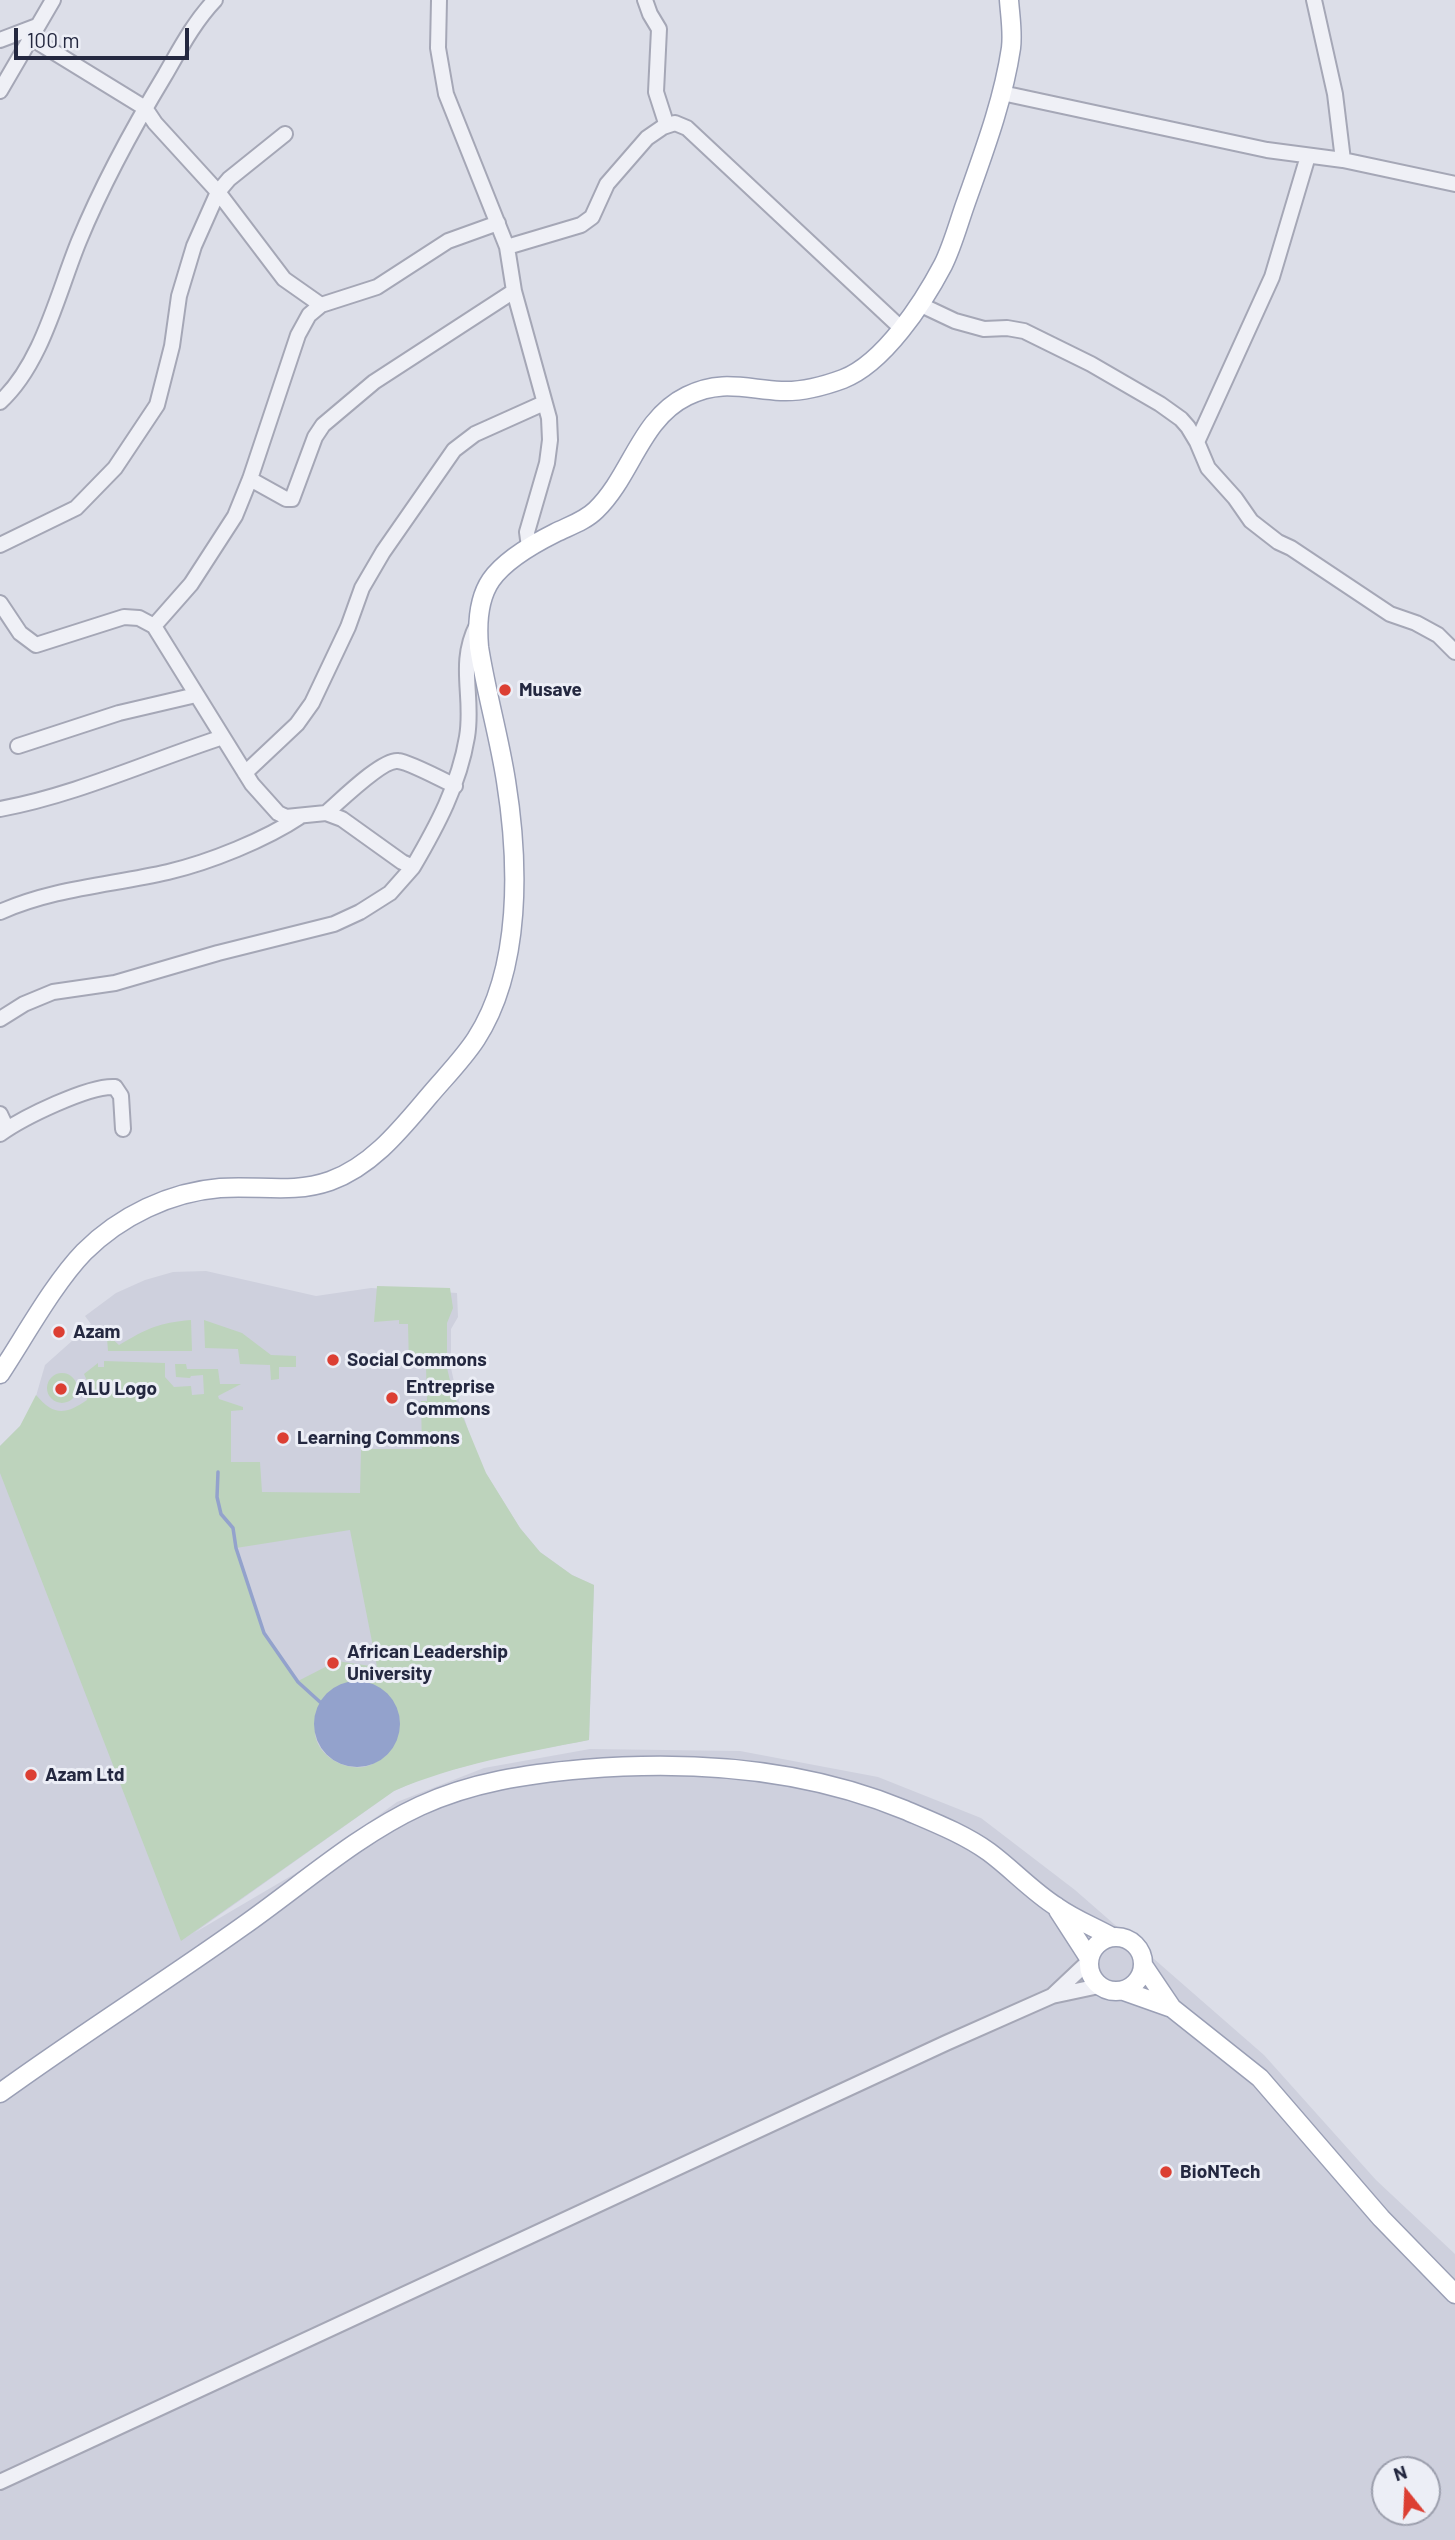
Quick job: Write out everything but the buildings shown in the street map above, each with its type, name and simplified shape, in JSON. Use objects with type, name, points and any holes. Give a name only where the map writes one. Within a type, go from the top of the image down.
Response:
[{"type":"main road","points":[[0,1374],[84,1252],[117,1225],[150,1205],[186,1194],[220,1188],[268,1190],[309,1187],[349,1172],[378,1152],[408,1121],[476,1039],[492,1007],[504,971],[512,936],[514,899],[506,781],[482,670],[478,625],[483,597],[490,583],[497,573],[529,547],[594,512],[626,472],[641,440],[655,420],[673,404],[689,395],[724,384],[781,391],[807,389],[830,383],[860,370],[902,329],[944,263],[1002,93],[1011,44],[1009,0]]},
{"type":"main road","points":[[0,2093],[238,1929],[377,1829],[447,1795],[532,1773],[681,1764],[793,1777],[849,1790],[904,1810],[965,1838],[1015,1872],[1056,1907],[1112,1937],[1130,1941],[1142,1955],[1143,1965],[1138,1981],[1124,1991]]},
{"type":"main road","points":[[1056,1907],[1088,1960],[1089,1972],[1099,1986],[1115,1992],[1124,1991],[1172,2008]]},
{"type":"main road","points":[[1088,1960],[1096,1945],[1112,1937]]},
{"type":"main road","points":[[1143,1965],[1172,2008],[1260,2078],[1381,2218],[1455,2294]]},
{"type":"street","points":[[0,91],[53,0]]},
{"type":"street","points":[[0,402],[39,345],[79,240],[145,108],[200,15],[215,0]]},
{"type":"street","points":[[439,0],[438,48],[446,94],[507,247],[514,291],[549,418],[547,463],[527,532],[529,547]]},
{"type":"street","points":[[507,247],[581,225],[592,216],[607,184],[631,154],[666,123],[656,92],[659,29],[645,0]]},
{"type":"street","points":[[1314,0],[1335,94],[1343,160]]},
{"type":"street","points":[[0,40],[34,32],[145,108],[155,123],[218,192],[284,279],[321,305]]},
{"type":"street","points":[[1002,93],[1267,150],[1343,160],[1455,184]]},
{"type":"street","points":[[663,127],[675,123],[687,128],[902,329]]},
{"type":"street","points":[[0,545],[76,508],[115,468],[157,405],[172,346],[178,296],[194,246],[218,192],[229,179],[285,134]]},
{"type":"street","points":[[1197,442],[1272,277],[1308,156]]},
{"type":"street","points":[[154,626],[191,584],[235,516],[298,335],[309,315],[321,305],[377,287],[448,241],[498,223]]},
{"type":"street","points":[[250,479],[286,499],[292,499],[315,437],[323,425],[374,383],[514,291]]},
{"type":"street","points":[[919,304],[955,321],[984,329],[1007,328],[1024,331],[1091,364],[1160,404],[1181,419],[1197,442],[1208,468],[1235,498],[1251,522],[1390,614],[1416,622],[1438,635],[1455,652]]},
{"type":"street","points":[[245,774],[297,724],[312,703],[348,627],[362,587],[454,450],[475,434],[544,403]]},
{"type":"street","points":[[0,603],[20,634],[36,645],[124,617],[139,618],[154,626],[245,774],[278,813],[286,817],[326,813],[342,819],[413,867]]},
{"type":"street","points":[[0,1019],[24,1004],[53,992],[115,983],[218,953],[334,924],[390,893],[413,867],[440,821],[455,786],[468,728],[466,663],[469,642],[478,625]]},
{"type":"street","points":[[18,746],[120,713],[196,695]]},
{"type":"street","points":[[0,809],[64,792],[223,737]]},
{"type":"street","points":[[326,813],[388,763],[398,761],[455,786]]},
{"type":"street","points":[[0,912],[65,890],[169,872],[276,833],[303,816]]},
{"type":"street","points":[[0,1114],[4,1131],[70,1098],[107,1086],[115,1087],[121,1096],[123,1129]]},
{"type":"street","points":[[1052,1996],[1088,1960]]},
{"type":"street","points":[[0,2482],[1052,1996],[1099,1986]]},
{"type":"shaded area","points":[[206,1271],[316,1296],[371,1288],[457,1293],[458,1317],[451,1329],[451,1368],[477,1459],[520,1528],[540,1552],[572,1575],[594,1585],[589,1740],[499,1757],[426,1777],[394,1791],[194,1933],[308,1866],[397,1802],[484,1768],[590,1749],[740,1751],[878,1777],[981,1818],[1075,1890],[1264,2055],[1376,2180],[1455,2254],[1455,2540],[0,2540],[0,1446],[20,1426],[34,1403],[45,1365],[91,1324],[85,1316],[116,1293],[145,1280],[173,1272]]},
{"type":"green space","name":"African Leadership University","points":[[377,1286],[450,1288],[453,1308],[447,1323],[447,1368],[453,1393],[486,1473],[520,1528],[540,1552],[572,1575],[594,1585],[589,1740],[466,1766],[394,1791],[181,1941],[0,1473],[0,1446],[20,1426],[36,1395],[48,1407],[60,1411],[66,1411],[87,1400],[89,1385],[84,1374],[98,1363],[98,1367],[104,1367],[104,1361],[165,1363],[165,1377],[174,1387],[191,1386],[192,1395],[204,1394],[203,1375],[176,1377],[175,1364],[186,1364],[187,1369],[218,1369],[220,1384],[241,1384],[218,1396],[219,1399],[243,1407],[243,1410],[231,1411],[231,1462],[260,1462],[262,1492],[360,1493],[361,1449],[422,1449],[421,1401],[427,1401],[426,1367],[409,1367],[408,1324],[399,1324],[399,1320],[374,1322]],"holes":[[[350,1530],[377,1667],[337,1661],[298,1681],[264,1633],[236,1548]],[[353,1682],[388,1754],[364,1767],[348,1766],[333,1760],[321,1748],[315,1733],[316,1723],[328,1695],[340,1686]]]},
{"type":"green space","points":[[191,1320],[192,1351],[108,1351],[109,1336],[119,1345],[154,1327]]},
{"type":"green space","points":[[204,1320],[242,1333],[271,1355],[296,1356],[296,1367],[279,1367],[279,1379],[271,1380],[270,1365],[240,1364],[238,1349],[205,1348]]},
{"type":"green space","points":[[62,1373],[68,1374],[76,1382],[76,1394],[68,1402],[62,1403],[56,1402],[48,1394],[47,1388],[48,1382],[56,1374]]},
{"type":"water","points":[[357,1681],[381,1688],[393,1700],[400,1724],[393,1748],[381,1760],[357,1767],[333,1760],[321,1748],[314,1724],[321,1700],[333,1688]]},
{"type":"waterway","points":[[218,1472],[217,1497],[221,1514],[233,1528],[236,1548],[264,1633],[298,1682],[320,1702]]},
{"type":"place","name":"Musave","points":[[505,690]]},
{"type":"place","name":"Azam","points":[[59,1332]]},
{"type":"place","name":"Social Commons","points":[[333,1360]]},
{"type":"place","name":"ALU Logo","points":[[61,1389]]},
{"type":"place","name":"Entreprise Commons","points":[[392,1398]]},
{"type":"place","name":"Learning Commons","points":[[283,1438]]},
{"type":"place","name":"African Leadership University","points":[[333,1663]]},
{"type":"place","name":"Azam Ltd","points":[[31,1775]]},
{"type":"place","name":"BioNTech","points":[[1166,2172]]}]
